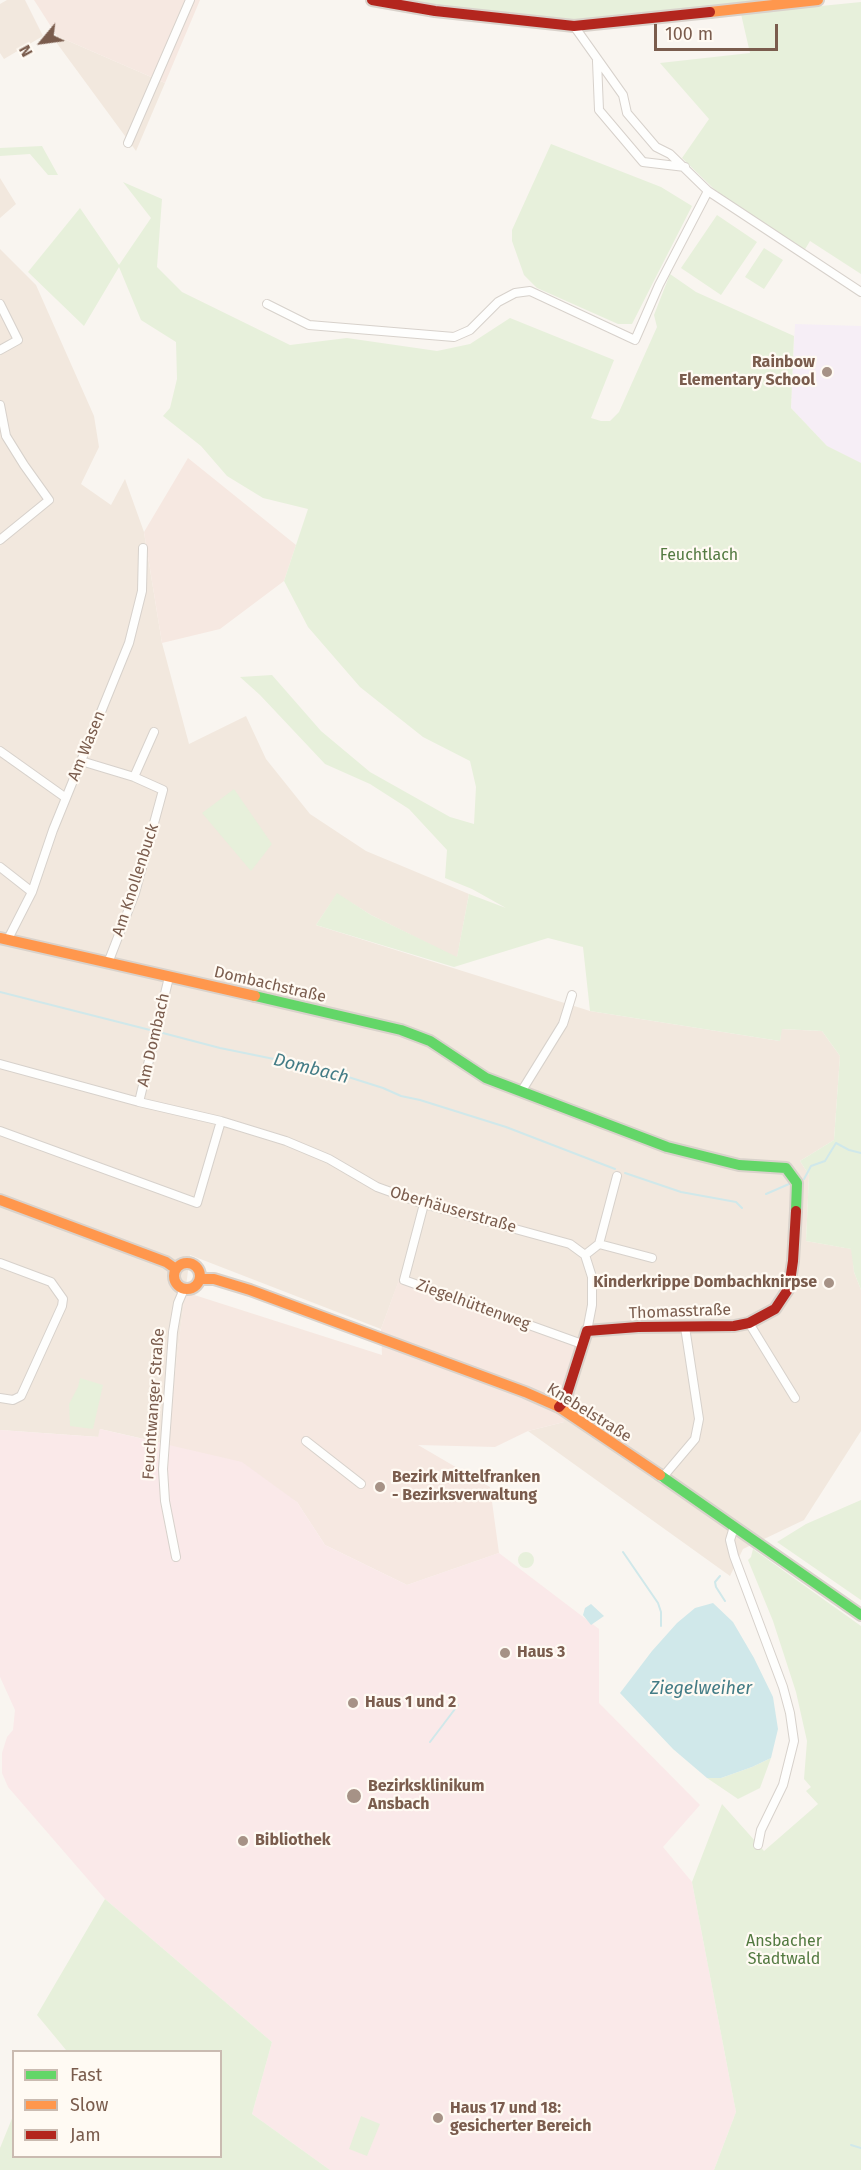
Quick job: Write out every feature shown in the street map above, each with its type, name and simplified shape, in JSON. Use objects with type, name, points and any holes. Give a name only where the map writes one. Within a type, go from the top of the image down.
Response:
[{"type":"street","points":[[128,143],[190,0]]},
{"type":"street","points":[[372,0],[435,11],[574,26],[818,0]]},
{"type":"street","points":[[574,26],[623,95],[627,113],[656,147],[670,154],[708,191],[861,292]]},
{"type":"street","points":[[597,60],[599,110],[643,162],[685,168]]},
{"type":"street","points":[[267,304],[309,326],[454,338],[470,330],[498,302],[515,293],[530,291],[635,340],[659,285],[708,191]]},
{"type":"street","points":[[0,304],[18,340],[0,350]]},
{"type":"street","points":[[0,405],[6,436],[49,500],[0,540]]},
{"type":"street","name":"Am Wasen","points":[[4,939],[32,892],[66,798],[129,643],[142,591],[143,548]]},
{"type":"street","points":[[81,761],[134,777],[154,732]]},
{"type":"street","points":[[0,751],[66,798]]},
{"type":"street","name":"Am Knollenbuck","points":[[108,963],[135,893],[163,796],[163,790],[134,777]]},
{"type":"street","points":[[0,867],[32,892]]},
{"type":"street","name":"Dombachstraße","points":[[4,939],[401,1030],[430,1041],[486,1078],[667,1147],[739,1165],[786,1168]]},
{"type":"street","name":"Am Dombach","points":[[139,1102],[169,977]]},
{"type":"street","points":[[521,1092],[563,1024],[572,995]]},
{"type":"street","name":"Oberhäuserstraße","points":[[0,1064],[139,1102],[221,1121],[286,1141],[329,1159],[377,1187],[424,1204],[554,1238],[570,1244],[585,1255]]},
{"type":"street","points":[[0,1131],[197,1203],[221,1121]]},
{"type":"street","name":"Thomasstraße","points":[[587,1331],[638,1327],[734,1326],[749,1323],[775,1309],[789,1287],[793,1261],[796,1183],[786,1168]]},
{"type":"street","points":[[558,1407],[565,1400],[587,1331],[592,1305],[591,1277],[585,1255],[599,1244],[617,1176]]},
{"type":"street","points":[[0,1200],[166,1262],[176,1269]]},
{"type":"street","name":"Ziegelhüttenweg","points":[[424,1204],[404,1280],[582,1344]]},
{"type":"street","points":[[599,1244],[652,1258]]},
{"type":"street","points":[[0,1263],[51,1282],[63,1299],[62,1306],[21,1396],[13,1400],[0,1398]]},
{"type":"street","points":[[192,1263],[199,1269],[201,1278],[193,1288],[184,1289],[176,1284],[174,1279],[176,1269],[183,1264],[192,1263]]},
{"type":"street","name":"Knebelstraße","points":[[201,1278],[214,1279],[250,1290],[525,1392],[558,1407],[861,1615]]},
{"type":"street","name":"Feuchtwanger Straße","points":[[176,1557],[165,1501],[163,1469],[173,1332],[178,1303],[184,1289]]},
{"type":"street","points":[[749,1323],[795,1398]]},
{"type":"street","points":[[662,1479],[695,1438],[699,1419],[685,1327]]},
{"type":"street","points":[[306,1441],[361,1484]]},
{"type":"street","points":[[734,1527],[730,1539],[734,1556],[783,1687],[794,1741],[783,1785],[761,1830],[758,1845]]},
{"type":"shaded area","points":[[7,0],[25,0],[43,36],[4,59],[0,53],[0,4]]},
{"type":"shaded area","points":[[34,0],[200,0],[165,83],[57,36]]},
{"type":"shaded area","points":[[57,36],[165,83],[136,151],[56,42]]},
{"type":"shaded area","points":[[0,178],[16,204],[0,218]]},
{"type":"shaded area","points":[[0,249],[36,285],[94,416],[99,447],[81,484],[111,505],[125,479],[144,532],[162,643],[189,744],[246,716],[266,759],[310,814],[366,851],[469,894],[457,958],[371,915],[337,894],[316,925],[590,1011],[780,1041],[781,1029],[822,1031],[840,1056],[834,1140],[800,1161],[809,1175],[806,1241],[852,1249],[854,1272],[861,1290],[861,1431],[804,1520],[743,1549],[730,1576],[528,1431],[564,1422],[401,1275],[381,1329],[190,1255],[166,1444],[100,1429],[99,1437],[0,1430]]},
{"type":"shaded area","name":"Rainbow Elementary School","points":[[795,324],[861,326],[861,463],[827,446],[791,408]]},
{"type":"shaded area","points":[[188,458],[296,545],[284,581],[220,629],[162,643],[144,532]]},
{"type":"shaded area","points":[[401,1274],[589,1344],[564,1422],[528,1431],[495,1447],[418,1445],[490,1487],[499,1553],[407,1585],[325,1545],[297,1502],[166,1444],[185,1292],[382,1355],[381,1329]]},
{"type":"shaded area","name":"Bezirksklinikum Ansbach","points":[[100,1429],[242,1462],[297,1502],[325,1545],[407,1585],[499,1553],[599,1629],[599,1703],[700,1805],[663,1847],[692,1882],[736,2112],[714,2170],[330,2170],[252,2114],[272,2042],[105,1899],[8,1787],[2,1773],[2,1753],[7,1737],[13,1730],[15,1710],[0,1677],[0,1430],[98,1437]]},
{"type":"green space","points":[[384,0],[780,0],[572,23]]},
{"type":"green space","points":[[861,2],[861,274],[810,241],[804,251],[715,190],[682,158],[709,119],[660,63],[750,53],[741,14]]},
{"type":"green space","points":[[551,144],[661,187],[692,206],[632,324],[618,324],[537,288],[524,275],[512,241],[512,230]]},
{"type":"green space","points":[[42,146],[58,175],[48,175],[30,154],[0,156],[0,148]]},
{"type":"green space","name":"Feuchtlach","points":[[123,182],[162,199],[157,267],[182,292],[290,345],[347,338],[437,351],[470,344],[510,318],[614,360],[591,418],[601,421],[610,421],[619,412],[657,327],[654,315],[670,274],[696,292],[794,336],[791,408],[827,446],[861,463],[861,1290],[854,1272],[851,1249],[806,1241],[809,1175],[800,1161],[834,1140],[840,1056],[822,1031],[782,1029],[780,1041],[590,1011],[583,947],[548,938],[454,967],[316,925],[337,893],[371,915],[457,957],[469,894],[506,908],[472,889],[445,878],[447,850],[409,809],[370,784],[325,764],[240,677],[272,675],[321,731],[370,772],[450,817],[474,824],[476,787],[470,761],[423,737],[360,687],[308,627],[284,581],[308,509],[263,498],[227,476],[201,446],[163,416],[170,408],[177,379],[176,342],[141,320],[119,267],[84,326],[28,272],[80,208],[119,265],[151,218]]},
{"type":"green space","points":[[717,215],[757,242],[721,295],[681,268]]},
{"type":"green space","points":[[764,248],[783,260],[764,289],[745,277]]},
{"type":"green space","points":[[234,789],[272,844],[251,871],[202,813]]},
{"type":"green space","points":[[80,1378],[103,1385],[93,1429],[70,1426],[69,1404]]},
{"type":"green space","points":[[861,1500],[861,1600],[777,1542],[806,1524]]},
{"type":"green space","name":"Ansbacher Stadtwald","points":[[753,1549],[861,1626],[861,2170],[714,2170],[736,2112],[692,1882],[722,1804],[764,1851],[818,1804],[806,1791],[811,1787],[804,1779],[807,1741],[796,1692],[773,1621],[748,1560]]},
{"type":"green space","points":[[523,1552],[529,1552],[534,1560],[532,1566],[523,1568],[518,1563],[518,1557]]},
{"type":"green space","points":[[771,1758],[760,1788],[738,1799],[707,1778],[721,1778]]},
{"type":"green space","points":[[105,1899],[272,2042],[252,2114],[330,2170],[0,2170],[0,2148],[12,2118],[12,2158],[222,2158],[222,2050],[66,2050],[37,2015]]},
{"type":"green space","points":[[361,2116],[380,2124],[367,2156],[349,2149]]},
{"type":"water","name":"Ziegelweiher","points":[[713,1603],[733,1622],[754,1658],[773,1697],[778,1729],[771,1758],[721,1778],[707,1778],[673,1749],[620,1693],[677,1623],[695,1608]]},
{"type":"water","points":[[591,1604],[604,1616],[591,1625],[583,1615],[585,1608]]},
{"type":"waterway","name":"Dombach","points":[[0,992],[154,1031]]},
{"type":"waterway","name":"Dombach","points":[[159,1032],[220,1048],[323,1069],[401,1096],[506,1127],[615,1169]]},
{"type":"waterway","name":"Dombach","points":[[804,1179],[811,1166],[825,1161],[836,1143],[861,1153]]},
{"type":"waterway","name":"Dombach","points":[[625,1173],[681,1192],[736,1202],[742,1208]]},
{"type":"waterway","name":"Dombach","points":[[766,1194],[789,1184]]},
{"type":"waterway","points":[[623,1552],[658,1603],[661,1612],[661,1626]]},
{"type":"waterway","points":[[720,1576],[715,1582],[725,1601]]},
{"type":"waterway","points":[[430,1742],[458,1705]]},
{"type":"waterway","points":[[851,2145],[861,2148]]},
{"type":"traffic: fast","points":[[255,996],[401,1030],[430,1041],[486,1078],[667,1147],[739,1165],[786,1168],[797,1183],[796,1211]]},
{"type":"traffic: fast","points":[[660,1475],[861,1615]]},
{"type":"traffic: slow","points":[[710,12],[818,0]]},
{"type":"traffic: slow","points":[[0,938],[255,996]]},
{"type":"traffic: slow","points":[[0,1200],[166,1262],[176,1269]]},
{"type":"traffic: slow","points":[[187,1263],[196,1267],[200,1276],[196,1285],[187,1289],[178,1285],[174,1276],[178,1267],[187,1263]]},
{"type":"traffic: slow","points":[[201,1279],[214,1279],[250,1290],[525,1392],[559,1407],[660,1475]]},
{"type":"traffic: jam","points":[[372,0],[435,11],[574,26],[710,12]]},
{"type":"traffic: jam","points":[[559,1407],[565,1400],[587,1331],[638,1327],[734,1326],[749,1323],[775,1309],[789,1288],[796,1211]]},
{"type":"place","name":"Rainbow Elementary School","points":[[827,372]]},
{"type":"place","name":"Kinderkrippe Dombachknirpse","points":[[829,1283]]},
{"type":"place","name":"Bezirk Mittelfranken - Bezirksverwaltung","points":[[380,1487]]},
{"type":"place","name":"Haus 3","points":[[505,1653]]},
{"type":"place","name":"Haus 1 und 2","points":[[353,1703]]},
{"type":"place","name":"Bezirksklinikum Ansbach","points":[[354,1796]]},
{"type":"place","name":"Bibliothek","points":[[243,1841]]},
{"type":"place","name":"Haus 17 und 18: gesicherter Bereich","points":[[438,2118]]}]
